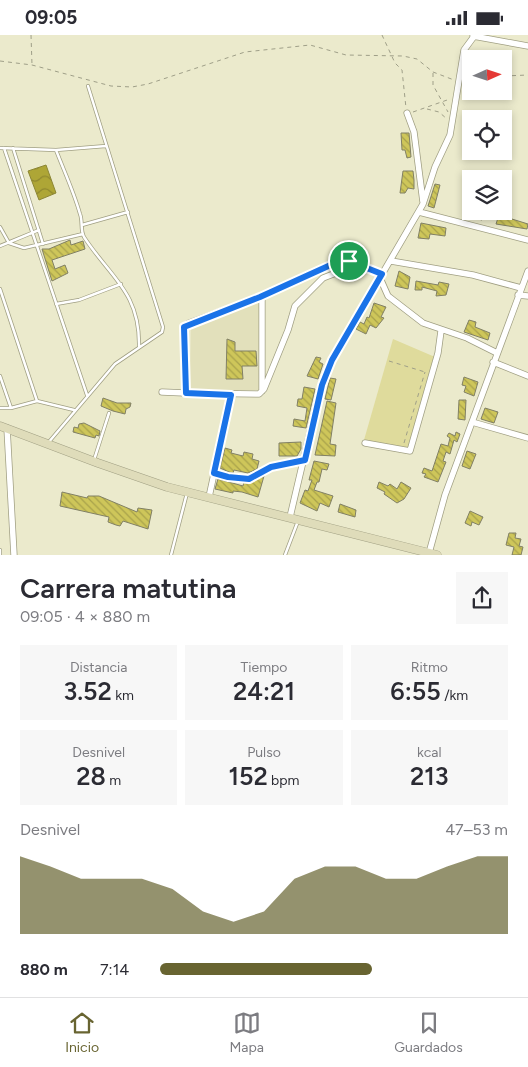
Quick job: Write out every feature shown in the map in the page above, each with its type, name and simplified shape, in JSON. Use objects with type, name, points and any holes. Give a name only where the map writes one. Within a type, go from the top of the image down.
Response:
[{"type":"main road","points":[[3,427],[94,462],[187,492],[433,553]]},
{"type":"street","points":[[290,517],[322,385],[332,360],[419,212],[435,167],[446,145],[451,127],[457,81],[464,50],[471,37],[528,46]]},
{"type":"street","points":[[407,113],[414,132],[423,204]]},
{"type":"street","points":[[419,212],[528,240]]},
{"type":"street","points":[[186,393],[184,327],[262,296],[335,263],[349,261],[381,276],[388,296],[423,323],[441,331],[468,338],[497,353]]},
{"type":"street","points":[[391,261],[473,275],[521,288]]},
{"type":"street","points":[[162,392],[231,395],[259,394],[262,392],[288,330],[295,306],[323,278],[357,265]]},
{"type":"street","points":[[433,553],[445,495],[528,271]]},
{"type":"street","points":[[518,295],[528,296]]},
{"type":"street","points":[[262,296],[262,392]]},
{"type":"street","points":[[365,443],[410,451],[438,353],[441,331]]},
{"type":"street","points":[[493,362],[528,377]]},
{"type":"street","points":[[208,497],[231,395]]},
{"type":"street","points":[[472,422],[528,438]]},
{"type":"street","points":[[3,427],[14,555]]},
{"type":"street","points":[[214,473],[228,477],[249,479],[271,467],[305,460]]},
{"type":"lane","points":[[47,444],[115,363],[162,332],[163,327],[88,86]]},
{"type":"lane","points":[[0,148],[56,150],[106,146]]},
{"type":"lane","points":[[4,148],[34,232],[87,395]]},
{"type":"lane","points":[[13,148],[43,244]]},
{"type":"lane","points":[[56,150],[81,216],[83,234],[129,297],[139,328],[139,346]]},
{"type":"lane","points":[[82,225],[128,212]]},
{"type":"lane","points":[[0,227],[9,243],[24,248],[83,234]]},
{"type":"lane","points":[[0,246],[39,230]]},
{"type":"lane","points":[[56,304],[79,300],[121,284]]},
{"type":"lane","points":[[0,289],[37,401]]},
{"type":"lane","points":[[0,376],[10,408]]},
{"type":"lane","points":[[0,408],[10,408],[37,401],[74,410]]},
{"type":"lane","points":[[94,462],[109,413]]},
{"type":"lane","points":[[171,555],[187,492]]},
{"type":"lane","points":[[285,555],[299,520]]},
{"type":"lane","points":[[0,550],[0,555]]},
{"type":"path","points":[[31,35],[32,65]]},
{"type":"path","points":[[382,35],[392,56],[402,70],[407,113],[442,103],[451,99],[455,94]]},
{"type":"path","points":[[0,61],[32,65],[122,87],[148,84],[235,55],[258,50],[310,45],[346,55],[392,56],[417,59],[433,72],[457,81]]},
{"type":"path","points":[[433,72],[433,85],[452,118]]},
{"type":"path","points":[[512,76],[528,75]]},
{"type":"path","points":[[426,109],[434,110],[444,116],[451,127]]},
{"type":"path","points":[[389,361],[425,372],[404,446]]},
{"type":"shaded area","points":[[259,302],[259,390],[190,390],[191,327]]},
{"type":"shaded area","points":[[393,339],[435,357],[408,448],[364,440]]},
{"type":"water","points":[[46,165],[56,193],[39,200],[28,171]]},
{"type":"building","points":[[401,133],[409,133],[411,157],[407,158],[405,150],[402,150]]},
{"type":"building","points":[[403,171],[413,171],[414,189],[408,188],[405,193],[400,193]]},
{"type":"building","points":[[435,184],[440,185],[434,208],[428,206]]},
{"type":"building","points":[[512,219],[528,224],[527,229],[496,224],[497,220]]},
{"type":"building","points":[[421,223],[446,228],[445,236],[430,234],[429,239],[418,238]]},
{"type":"building","points":[[70,240],[71,245],[83,241],[85,249],[52,260],[55,269],[65,265],[68,273],[52,281],[42,249],[49,249]]},
{"type":"building","points":[[399,271],[410,277],[408,289],[395,286]]},
{"type":"building","points":[[416,281],[438,285],[439,282],[449,284],[446,295],[436,296],[437,291],[422,287],[422,290],[415,290]]},
{"type":"building","points":[[374,303],[386,307],[381,317],[384,318],[376,328],[370,325],[366,334],[356,329],[360,322],[364,324],[367,317],[369,318]]},
{"type":"building","points":[[469,320],[476,322],[475,327],[490,333],[488,340],[464,332]]},
{"type":"building","points":[[227,339],[235,342],[235,351],[256,351],[257,366],[242,366],[243,379],[226,379]]},
{"type":"building","points":[[316,357],[321,358],[319,362],[323,364],[318,379],[307,376]]},
{"type":"building","points":[[464,377],[478,382],[474,396],[464,392],[466,386],[462,385]]},
{"type":"building","points":[[330,378],[336,379],[331,400],[325,399]]},
{"type":"building","points":[[304,387],[315,389],[306,428],[293,426],[294,419],[305,421],[307,408],[297,406],[298,399],[302,399]]},
{"type":"building","points":[[103,398],[117,403],[131,403],[130,407],[126,409],[125,414],[113,411],[101,406]]},
{"type":"building","points":[[459,400],[466,400],[465,420],[458,419]]},
{"type":"building","points":[[327,401],[336,403],[330,444],[336,445],[335,456],[315,455]]},
{"type":"building","points":[[485,408],[498,412],[494,423],[481,419]]},
{"type":"building","points":[[84,423],[100,431],[99,436],[96,435],[95,438],[73,432],[74,427],[78,428],[79,424]]},
{"type":"building","points":[[456,432],[460,434],[457,442],[454,440],[450,454],[446,452],[443,461],[446,462],[438,482],[424,477],[426,474],[422,473],[424,468],[432,471],[441,444],[448,446],[450,438],[447,436],[449,433],[455,436]]},
{"type":"building","points":[[301,442],[301,449],[297,456],[279,456],[279,443]]},
{"type":"building","points":[[225,448],[232,450],[231,453],[243,456],[244,452],[253,454],[252,459],[259,461],[257,469],[248,473],[234,470],[233,473],[220,468]]},
{"type":"building","points":[[467,451],[476,454],[470,469],[462,466]]},
{"type":"building","points":[[314,461],[329,464],[327,470],[322,469],[319,482],[317,482],[314,490],[333,496],[329,507],[320,503],[317,511],[300,503],[305,490],[308,491],[312,480],[309,480]]},
{"type":"building","points":[[264,476],[258,497],[242,492],[233,491],[233,493],[215,489],[218,479],[243,486],[244,482],[251,482]]},
{"type":"building","points":[[379,482],[388,486],[390,484],[397,489],[401,482],[411,488],[404,499],[397,503],[384,494],[385,492],[377,488]]},
{"type":"building","points":[[62,492],[87,498],[88,496],[99,496],[137,512],[138,508],[152,510],[148,529],[123,521],[120,526],[116,525],[108,522],[109,517],[60,506]]},
{"type":"building","points":[[340,504],[356,510],[355,517],[338,512]]},
{"type":"building","points":[[470,511],[483,517],[479,525],[472,522],[471,526],[465,523]]},
{"type":"building","points":[[509,533],[516,533],[515,538],[521,539],[519,546],[523,547],[521,555],[512,555],[514,547],[506,545]]},
{"type":"route","points":[[349,261],[382,274],[332,360],[322,385],[305,460],[271,467],[249,479],[228,477],[214,473],[226,426],[231,395],[186,393],[184,327],[189,323],[260,297],[335,263],[349,261]]}]
